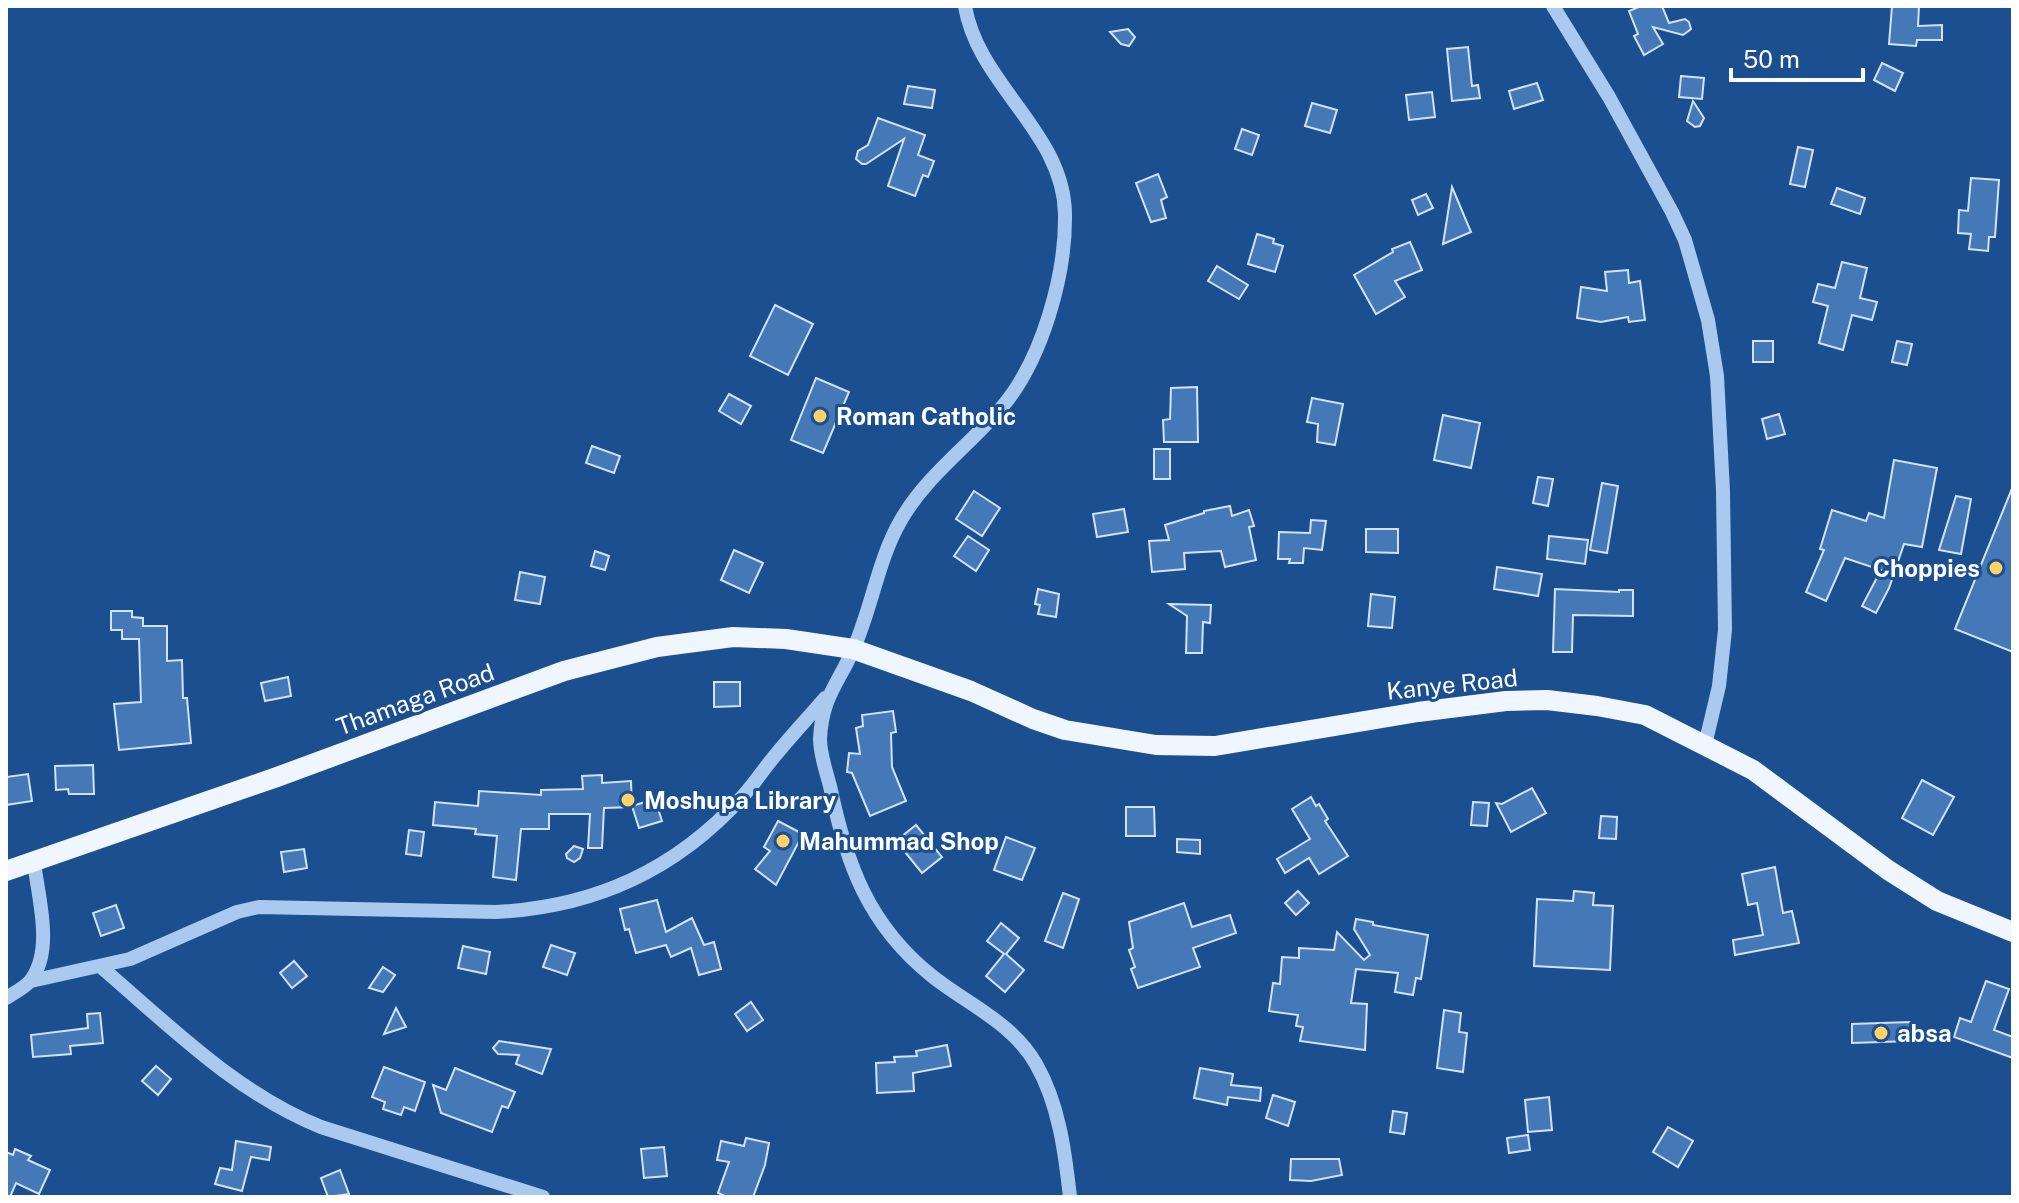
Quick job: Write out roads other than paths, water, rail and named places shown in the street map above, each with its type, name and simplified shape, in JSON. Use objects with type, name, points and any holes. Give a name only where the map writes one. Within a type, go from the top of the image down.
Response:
[{"type":"main road","name":"Thamaga Road","points":[[6,871],[291,772],[564,671],[657,647],[733,637],[786,639],[853,649]]},
{"type":"main road","name":"Kanye Road","points":[[853,649],[971,691],[1065,730],[1156,745],[1215,746],[1470,704],[1547,700],[1645,715],[1753,770],[1888,870],[1937,901],[2013,932]]},
{"type":"street","points":[[6,998],[31,981],[130,959],[237,912],[259,907],[496,912],[568,904],[627,883],[668,861],[703,835],[744,796],[773,757],[827,696],[853,649],[899,523],[923,488],[1004,405],[1032,357],[1050,312],[1062,252],[1065,212],[1059,173],[1043,143],[999,84],[983,56],[965,6]]},
{"type":"street","points":[[1553,6],[1609,97],[1672,212],[1685,240],[1708,320],[1717,376],[1725,630],[1719,686],[1705,745]]},
{"type":"street","points":[[827,696],[820,741],[847,850],[872,912],[901,948],[933,976],[1003,1026],[1036,1063],[1048,1089],[1064,1147],[1070,1197]]},
{"type":"street","points":[[31,981],[40,960],[43,935],[34,862]]},
{"type":"street","points":[[101,967],[200,1053],[289,1114],[321,1127],[543,1197]]},
{"type":"place","name":"Roman Catholic","points":[[820,416]]},
{"type":"place","name":"Choppies","points":[[1996,568]]},
{"type":"place","name":"Moshupa Library","points":[[628,800]]},
{"type":"place","name":"Mahummad Shop","points":[[783,841]]},
{"type":"place","name":"absa","points":[[1881,1033]]}]
